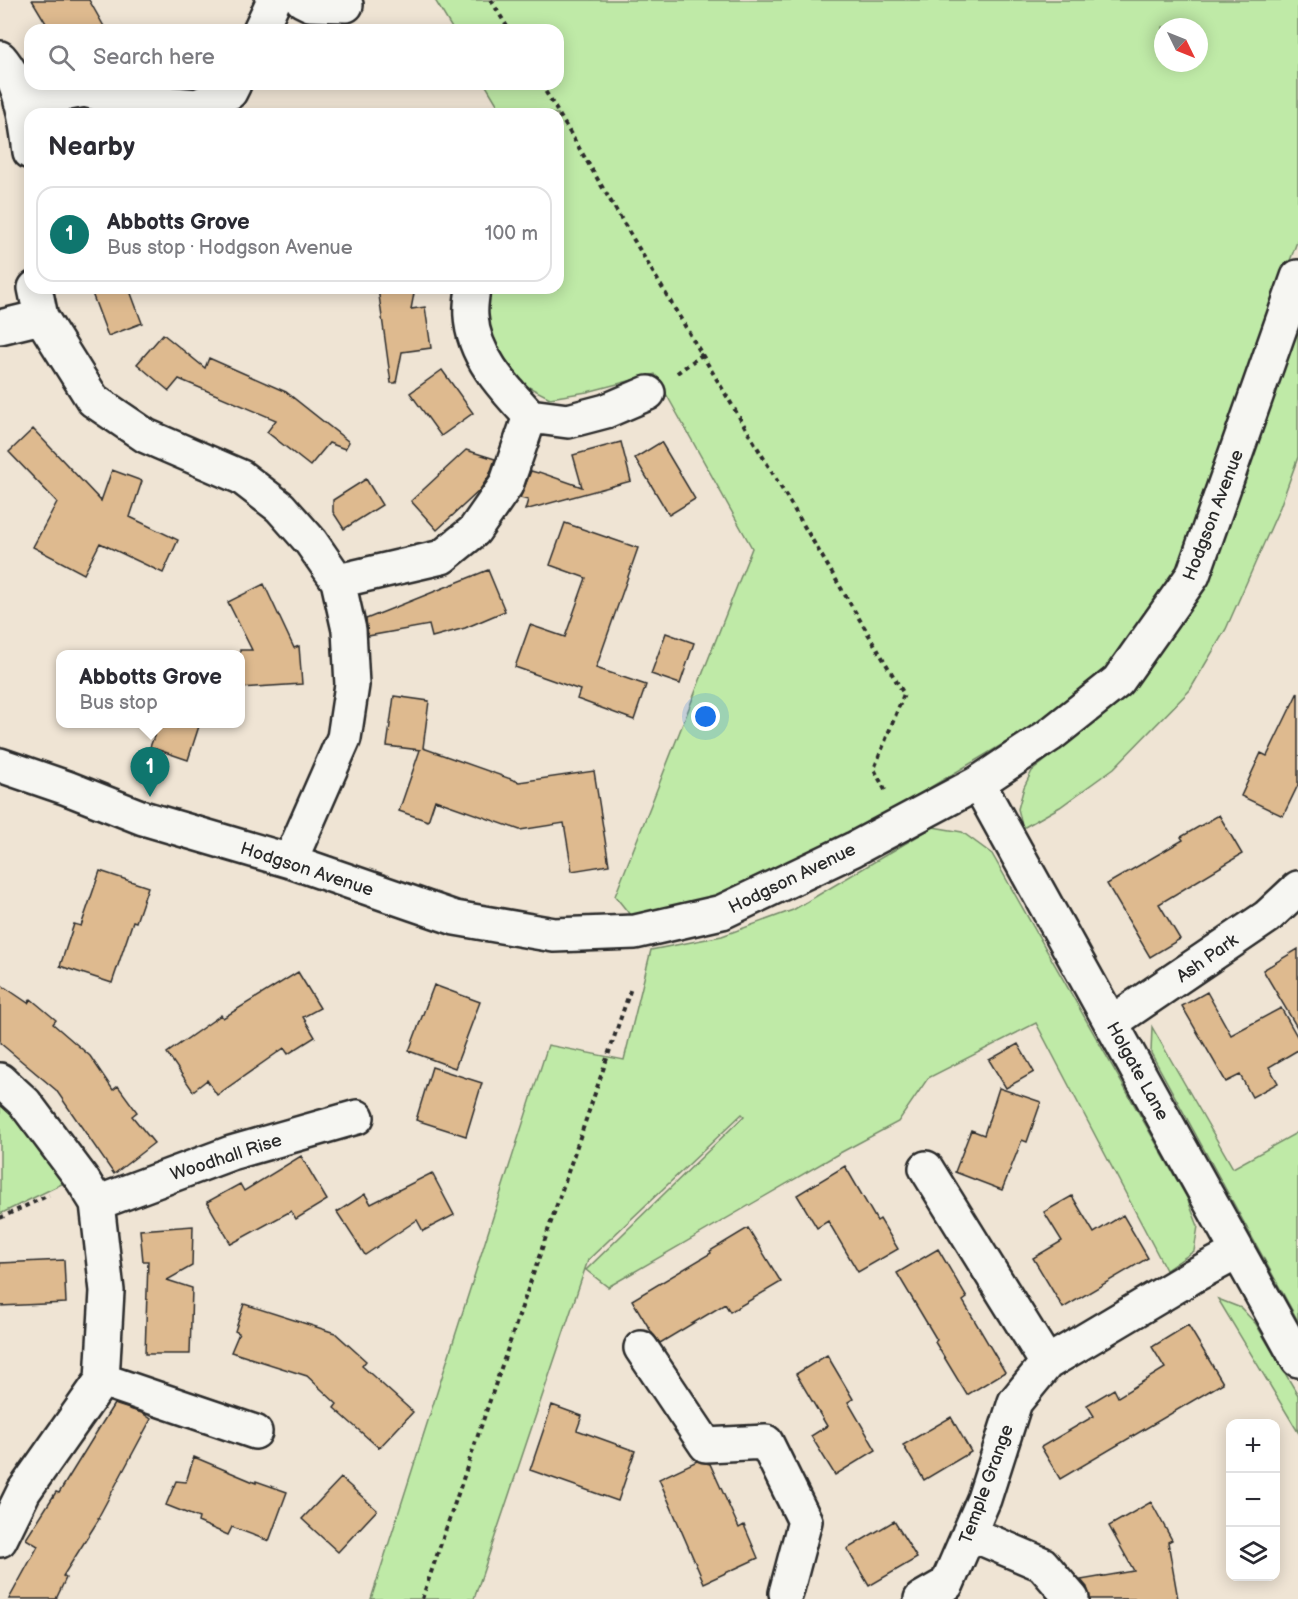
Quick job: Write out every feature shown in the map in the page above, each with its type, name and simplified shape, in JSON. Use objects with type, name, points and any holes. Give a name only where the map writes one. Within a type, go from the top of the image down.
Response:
[{"type":"street","points":[[263,24],[274,0]]},
{"type":"street","points":[[302,0],[310,4],[346,4]]},
{"type":"street","points":[[0,58],[8,66],[24,110]]},
{"type":"street","points":[[21,102],[84,90],[127,100],[197,106],[231,90]]},
{"type":"street","name":"Hodgson Avenue","points":[[0,765],[143,818],[290,861],[455,918],[554,935],[635,932],[722,912],[854,849],[978,783],[1050,735],[1118,681],[1193,575],[1298,279]]},
{"type":"street","points":[[473,294],[471,317],[480,350],[501,384],[530,416],[568,421],[606,411],[648,393]]},
{"type":"street","points":[[0,327],[38,302],[93,400],[146,436],[242,477],[280,507],[311,542],[338,581],[349,630],[352,685],[344,738],[290,861]]},
{"type":"street","points":[[338,581],[442,557],[474,531],[506,485],[530,416]]},
{"type":"street","name":"Holgate Lane","points":[[978,783],[1298,1360]]},
{"type":"street","name":"Ash Park","points":[[1112,1023],[1267,917],[1298,888]]},
{"type":"street","points":[[0,1080],[25,1103],[89,1191],[107,1291],[102,1380],[24,1491],[0,1540]]},
{"type":"street","name":"Woodhall Rise","points":[[89,1191],[357,1118]]},
{"type":"street","points":[[926,1168],[1047,1363]]},
{"type":"street","name":"Temple Grange","points":[[921,1599],[947,1584],[984,1498],[1015,1402],[1047,1363],[1193,1276],[1238,1252]]},
{"type":"street","points":[[641,1348],[706,1445],[766,1442],[805,1521],[787,1597]]},
{"type":"street","points":[[102,1380],[255,1432]]},
{"type":"street","points":[[969,1533],[1042,1564],[1072,1599]]},
{"type":"path","points":[[491,0],[505,24]]},
{"type":"path","points":[[545,90],[555,108]]},
{"type":"path","points":[[564,123],[904,694],[874,769],[886,792],[876,797]]},
{"type":"path","points":[[422,1599],[631,988]]},
{"type":"path","points":[[0,1218],[89,1191]]},
{"type":"green space","points":[[435,0],[1298,0],[1298,239],[1175,572],[1105,675],[1055,713],[874,821],[709,900],[635,921],[615,896],[752,548],[655,374],[587,392],[550,398],[519,382],[494,340],[483,311],[484,294],[564,294],[564,108],[499,108],[489,90],[564,90],[564,24],[449,24]]},
{"type":"green space","points":[[1298,331],[1298,457],[1280,507],[1226,629],[1190,690],[1114,768],[1060,807],[1023,828],[1018,809],[1024,787],[1032,771],[1129,694],[1193,605],[1230,525],[1290,339]]},
{"type":"green space","points":[[933,827],[962,832],[992,854],[1187,1198],[1198,1226],[1194,1251],[1166,1270],[1036,1023],[928,1078],[898,1122],[838,1154],[608,1287],[586,1270],[744,1116],[742,1114],[588,1260],[474,1599],[371,1599],[548,1045],[624,1060],[651,950],[722,936],[793,910]]},
{"type":"green space","points":[[1152,1027],[1233,1168],[1298,1132],[1298,1321],[1151,1053]]},
{"type":"green space","points":[[0,1105],[12,1115],[66,1182],[0,1214]]},
{"type":"green space","points":[[1218,1299],[1241,1308],[1256,1324],[1298,1395],[1298,1432]]},
{"type":"building","points":[[32,0],[89,0],[103,24],[46,24]]},
{"type":"building","points":[[92,294],[131,294],[142,323],[108,336]]},
{"type":"building","points":[[379,294],[414,294],[411,309],[425,307],[431,348],[402,352],[396,383],[391,383]]},
{"type":"building","points":[[163,334],[205,368],[209,358],[286,392],[349,442],[345,449],[329,443],[310,466],[267,432],[276,420],[179,379],[169,391],[137,364]]},
{"type":"building","points":[[442,370],[473,413],[441,436],[410,393]]},
{"type":"building","points":[[33,429],[101,501],[112,470],[142,481],[130,517],[178,540],[163,573],[100,543],[84,574],[33,547],[57,502],[9,452]]},
{"type":"building","points":[[621,442],[631,481],[525,510],[528,500],[520,498],[531,471],[582,487],[573,455]]},
{"type":"building","points":[[661,442],[695,499],[669,515],[635,458]]},
{"type":"building","points":[[466,450],[495,459],[489,476],[479,491],[437,530],[411,501]]},
{"type":"building","points":[[366,479],[382,505],[344,529],[333,512],[333,500]]},
{"type":"building","points":[[565,523],[638,548],[596,668],[646,685],[634,720],[577,699],[580,690],[515,667],[530,625],[565,637],[586,578],[550,565]]},
{"type":"building","points":[[488,570],[505,611],[465,628],[432,637],[429,625],[368,636],[366,619]]},
{"type":"building","points":[[264,584],[294,648],[299,646],[302,684],[245,688],[245,650],[252,650],[228,602]]},
{"type":"building","points":[[666,633],[694,643],[680,684],[651,674]]},
{"type":"building","points":[[1298,692],[1298,785],[1283,816],[1241,796],[1261,753],[1267,756]]},
{"type":"building","points":[[394,696],[429,701],[423,748],[519,782],[594,771],[609,865],[572,871],[564,823],[520,830],[435,800],[428,821],[399,811],[420,750],[387,746]]},
{"type":"building","points":[[157,728],[198,728],[188,760],[150,747]]},
{"type":"building","points":[[1219,815],[1242,854],[1159,904],[1180,939],[1150,957],[1107,884],[1183,840],[1181,837]]},
{"type":"building","points":[[100,871],[148,887],[136,922],[133,921],[112,983],[60,966],[74,924],[81,926]]},
{"type":"building","points":[[1298,949],[1298,1029],[1263,970]]},
{"type":"building","points":[[298,972],[320,1008],[303,1017],[315,1037],[288,1054],[284,1048],[217,1095],[207,1080],[193,1091],[167,1053],[221,1015],[223,1018]]},
{"type":"building","points":[[0,984],[28,1003],[31,999],[56,1020],[53,1024],[90,1056],[113,1090],[118,1086],[137,1112],[132,1116],[154,1143],[114,1174],[56,1090],[0,1043]]},
{"type":"building","points":[[434,985],[480,1002],[455,1068],[409,1051]]},
{"type":"building","points":[[1207,992],[1231,1035],[1281,1008],[1298,1038],[1298,1050],[1269,1067],[1278,1083],[1252,1097],[1240,1075],[1226,1082],[1182,1006]]},
{"type":"building","points":[[1018,1044],[1034,1072],[1006,1088],[989,1060]]},
{"type":"building","points":[[432,1067],[482,1083],[466,1136],[416,1120]]},
{"type":"building","points":[[999,1088],[1041,1102],[1027,1142],[1022,1140],[1002,1190],[955,1172],[971,1130],[984,1135]]},
{"type":"building","points":[[301,1156],[327,1200],[296,1219],[291,1211],[231,1244],[207,1202],[240,1184],[244,1191]]},
{"type":"building","points":[[845,1166],[877,1221],[880,1219],[898,1249],[858,1272],[828,1221],[817,1228],[797,1195]]},
{"type":"building","points":[[432,1173],[454,1215],[423,1231],[417,1220],[365,1255],[337,1212],[365,1194],[371,1204]]},
{"type":"building","points":[[1072,1196],[1094,1233],[1123,1215],[1148,1258],[1063,1308],[1033,1258],[1062,1241],[1044,1212]]},
{"type":"building","points":[[193,1226],[192,1266],[167,1280],[192,1288],[190,1354],[145,1354],[148,1261],[143,1261],[140,1230]]},
{"type":"building","points":[[748,1228],[781,1282],[730,1312],[725,1304],[660,1343],[632,1300]]},
{"type":"building","points":[[938,1249],[967,1298],[963,1301],[1005,1372],[967,1395],[897,1273]]},
{"type":"building","points":[[64,1260],[66,1303],[0,1306],[0,1263]]},
{"type":"building","points":[[244,1304],[335,1333],[366,1361],[362,1366],[413,1412],[379,1448],[334,1408],[337,1404],[307,1376],[231,1352],[239,1333],[235,1331]]},
{"type":"building","points":[[1188,1325],[1223,1383],[1060,1479],[1041,1447],[1094,1416],[1087,1405],[1114,1389],[1118,1397],[1165,1368],[1152,1347]]},
{"type":"building","points":[[827,1355],[853,1399],[848,1402],[876,1450],[835,1475],[811,1436],[827,1426],[796,1374]]},
{"type":"building","points":[[114,1404],[142,1413],[151,1419],[99,1519],[63,1576],[66,1578],[56,1599],[9,1599],[38,1546],[26,1539],[56,1492],[59,1493]]},
{"type":"building","points":[[552,1405],[582,1416],[577,1430],[635,1451],[618,1501],[530,1470]]},
{"type":"building","points":[[951,1417],[971,1452],[924,1480],[903,1445]]},
{"type":"building","points":[[194,1457],[256,1483],[256,1481],[287,1492],[269,1541],[232,1527],[228,1535],[198,1522],[199,1518],[166,1505],[176,1481],[186,1482]]},
{"type":"building","points":[[697,1461],[710,1464],[739,1528],[744,1525],[758,1558],[704,1583],[659,1479]]},
{"type":"building","points":[[341,1478],[377,1510],[338,1552],[302,1519]]},
{"type":"building","points":[[1151,1502],[1172,1540],[1168,1542],[1178,1599],[1090,1599],[1087,1587],[1081,1580],[1134,1571],[1109,1526]]},
{"type":"building","points":[[894,1521],[917,1558],[869,1586],[847,1549]]},
{"type":"place","name":"Abbotts Grove","points":[[150,797]]}]
